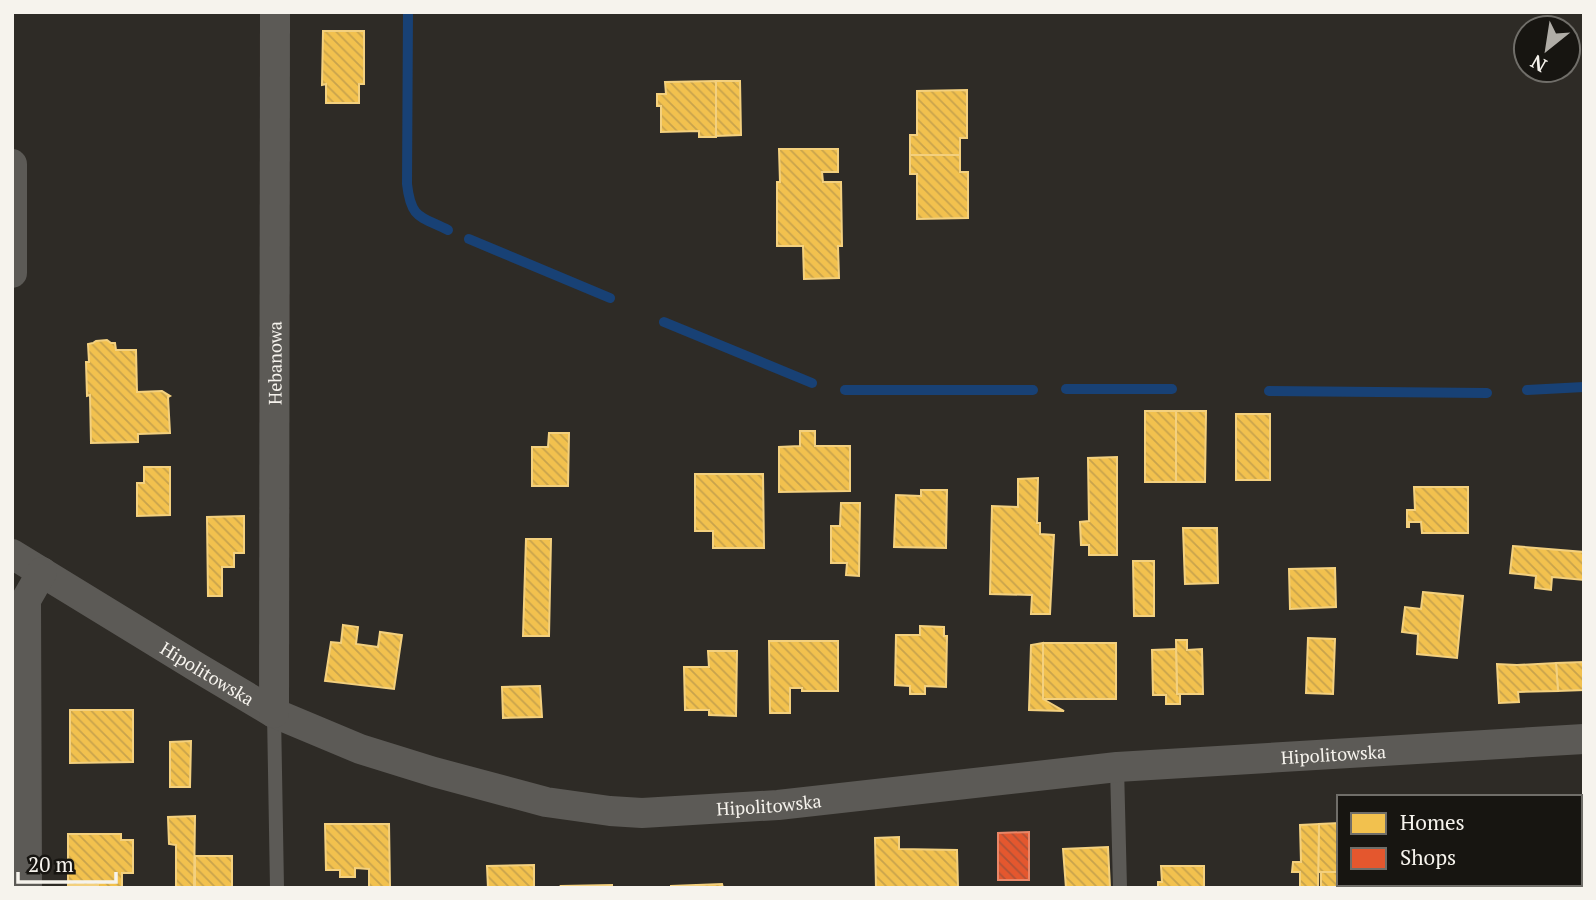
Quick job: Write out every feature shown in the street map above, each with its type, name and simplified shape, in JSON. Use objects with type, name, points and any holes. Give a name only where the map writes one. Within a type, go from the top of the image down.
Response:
[{"type":"street","name":"Hebanowa","points":[[274,713],[275,12]]},
{"type":"street","points":[[12,164],[12,274]]},
{"type":"street","name":"Hipolitowska","points":[[12,554],[274,713],[360,749],[434,772],[546,802],[610,811],[642,813],[778,805],[1117,767],[1584,739]]},
{"type":"street","points":[[27,888],[26,600],[41,572]]},
{"type":"lane","points":[[274,713],[277,888]]},
{"type":"lane","points":[[1117,767],[1120,888]]},
{"type":"building: Homes","points":[[323,31],[364,31],[364,84],[359,84],[359,103],[326,103],[326,84],[322,85]]},
{"type":"building: Homes","points":[[716,81],[716,137],[699,137],[699,131],[661,132],[661,106],[657,106],[657,94],[666,94],[665,82]]},
{"type":"building: Homes","points":[[716,81],[740,81],[741,135],[716,136]]},
{"type":"building: Homes","points":[[967,90],[967,138],[960,138],[960,155],[910,155],[910,135],[917,135],[917,91]]},
{"type":"building: Homes","points":[[779,149],[838,149],[838,172],[822,172],[823,182],[841,182],[842,246],[838,246],[839,278],[804,279],[803,246],[777,246]]},
{"type":"building: Homes","points":[[910,155],[960,155],[960,172],[968,172],[968,218],[917,219],[917,174],[910,174]]},
{"type":"building: Homes","points":[[107,340],[115,343],[116,350],[136,350],[137,392],[162,391],[170,396],[170,433],[138,434],[138,442],[91,443],[90,395],[87,396],[88,344]]},
{"type":"building: Homes","points":[[1145,411],[1176,411],[1176,482],[1145,482]]},
{"type":"building: Homes","points":[[1176,411],[1206,411],[1205,482],[1176,482]]},
{"type":"building: Homes","points":[[1236,414],[1270,414],[1270,480],[1236,480]]},
{"type":"building: Homes","points":[[800,431],[815,431],[815,446],[850,446],[850,491],[779,492],[779,447],[800,446]]},
{"type":"building: Homes","points":[[549,433],[569,433],[568,486],[532,486],[532,447],[548,447]]},
{"type":"building: Homes","points":[[1117,457],[1117,555],[1089,555],[1089,545],[1081,545],[1080,522],[1089,521],[1088,458]]},
{"type":"building: Homes","points":[[144,467],[170,467],[170,515],[137,516],[137,483],[144,483]]},
{"type":"building: Homes","points":[[695,474],[763,474],[764,548],[713,548],[713,531],[695,531]]},
{"type":"building: Homes","points":[[1038,478],[1037,523],[1040,523],[1040,534],[1054,535],[1050,614],[1031,614],[1032,595],[990,594],[992,506],[1018,507],[1018,479]]},
{"type":"building: Homes","points":[[1414,487],[1468,487],[1468,533],[1422,533],[1421,522],[1409,522],[1407,527],[1407,510],[1415,510]]},
{"type":"building: Homes","points":[[921,490],[947,490],[946,548],[894,547],[896,495],[921,496]]},
{"type":"building: Homes","points":[[841,503],[860,503],[859,576],[846,575],[847,563],[831,563],[831,526],[840,526]]},
{"type":"building: Homes","points":[[244,516],[244,553],[234,553],[234,567],[222,567],[222,596],[208,596],[207,517]]},
{"type":"building: Homes","points":[[1183,528],[1217,528],[1218,583],[1185,584]]},
{"type":"building: Homes","points":[[526,539],[551,539],[549,636],[523,636]]},
{"type":"building: Homes","points":[[1513,546],[1584,552],[1584,580],[1552,577],[1551,590],[1535,588],[1536,576],[1510,573]]},
{"type":"building: Homes","points":[[1133,561],[1154,561],[1154,616],[1134,616]]},
{"type":"building: Homes","points":[[1335,568],[1336,607],[1290,609],[1289,569]]},
{"type":"building: Homes","points":[[1423,592],[1463,596],[1457,658],[1417,654],[1418,634],[1402,632],[1405,607],[1421,609]]},
{"type":"building: Homes","points":[[343,625],[358,627],[356,644],[378,647],[380,632],[402,635],[394,689],[325,681],[331,642],[341,643]]},
{"type":"building: Homes","points":[[920,626],[944,627],[944,636],[947,636],[946,687],[925,686],[925,694],[910,694],[910,686],[895,685],[896,635],[920,635]]},
{"type":"building: Homes","points":[[1308,638],[1335,639],[1333,694],[1306,693]]},
{"type":"building: Homes","points":[[1176,640],[1187,640],[1187,650],[1202,649],[1203,694],[1177,694]]},
{"type":"building: Homes","points":[[769,641],[838,641],[838,691],[802,691],[802,688],[790,688],[790,713],[770,713]]},
{"type":"building: Homes","points":[[1043,643],[1116,643],[1116,699],[1043,699]]},
{"type":"building: Homes","points":[[1043,643],[1043,699],[1064,711],[1029,710],[1031,645]]},
{"type":"building: Homes","points":[[1176,649],[1177,694],[1180,694],[1180,704],[1166,704],[1166,695],[1153,695],[1152,650]]},
{"type":"building: Homes","points":[[708,651],[737,651],[736,716],[709,715],[709,710],[685,710],[684,667],[709,667]]},
{"type":"building: Homes","points":[[1584,662],[1584,690],[1558,691],[1556,663]]},
{"type":"building: Homes","points":[[1556,663],[1558,691],[1518,692],[1519,702],[1499,703],[1497,664]]},
{"type":"building: Homes","points":[[540,686],[542,717],[503,718],[502,687]]},
{"type":"building: Homes","points":[[70,710],[133,710],[133,762],[70,763]]},
{"type":"building: Homes","points":[[191,741],[190,787],[170,787],[170,742]]},
{"type":"building: Homes","points":[[195,816],[194,888],[176,888],[176,845],[169,844],[168,817]]},
{"type":"building: Homes","points":[[1337,823],[1337,872],[1318,872],[1319,824]]},
{"type":"building: Homes","points":[[325,824],[389,824],[390,888],[369,888],[369,869],[355,868],[355,877],[340,877],[340,870],[326,870]]},
{"type":"building: Homes","points":[[1319,824],[1318,888],[1300,888],[1300,872],[1292,872],[1293,862],[1301,862],[1300,825]]},
{"type":"building: Homes","points":[[68,834],[121,834],[121,840],[133,840],[133,873],[122,873],[122,888],[68,885]]},
{"type":"building: Homes","points":[[899,837],[899,849],[957,850],[958,888],[876,888],[875,838]]},
{"type":"building: Homes","points":[[1108,847],[1110,888],[1066,888],[1063,849]]},
{"type":"building: Homes","points":[[195,856],[232,856],[232,888],[195,888]]},
{"type":"building: Homes","points":[[534,865],[534,888],[488,888],[487,866]]},
{"type":"building: Homes","points":[[1161,866],[1204,866],[1204,888],[1158,888],[1158,882],[1162,882]]},
{"type":"building: Homes","points":[[1321,872],[1337,872],[1337,886],[1348,886],[1348,888],[1321,888]]},
{"type":"building: Homes","points":[[722,884],[723,888],[671,888],[671,886]]},
{"type":"building: Homes","points":[[612,885],[612,888],[561,886]]},
{"type":"building: Homes","points":[[1387,886],[1442,886],[1442,888]]},
{"type":"building: Shops","points":[[1029,832],[1029,880],[998,880],[998,833]]},
{"type":"waterway","points":[[408,12],[409,195],[418,215],[448,230]]},
{"type":"waterway","points":[[469,239],[610,298]]},
{"type":"waterway","points":[[664,322],[812,383]]},
{"type":"waterway","points":[[1527,390],[1584,387]]},
{"type":"waterway","points":[[1066,389],[1172,389]]},
{"type":"waterway","points":[[845,390],[1033,390]]},
{"type":"waterway","points":[[1269,391],[1487,393]]}]
